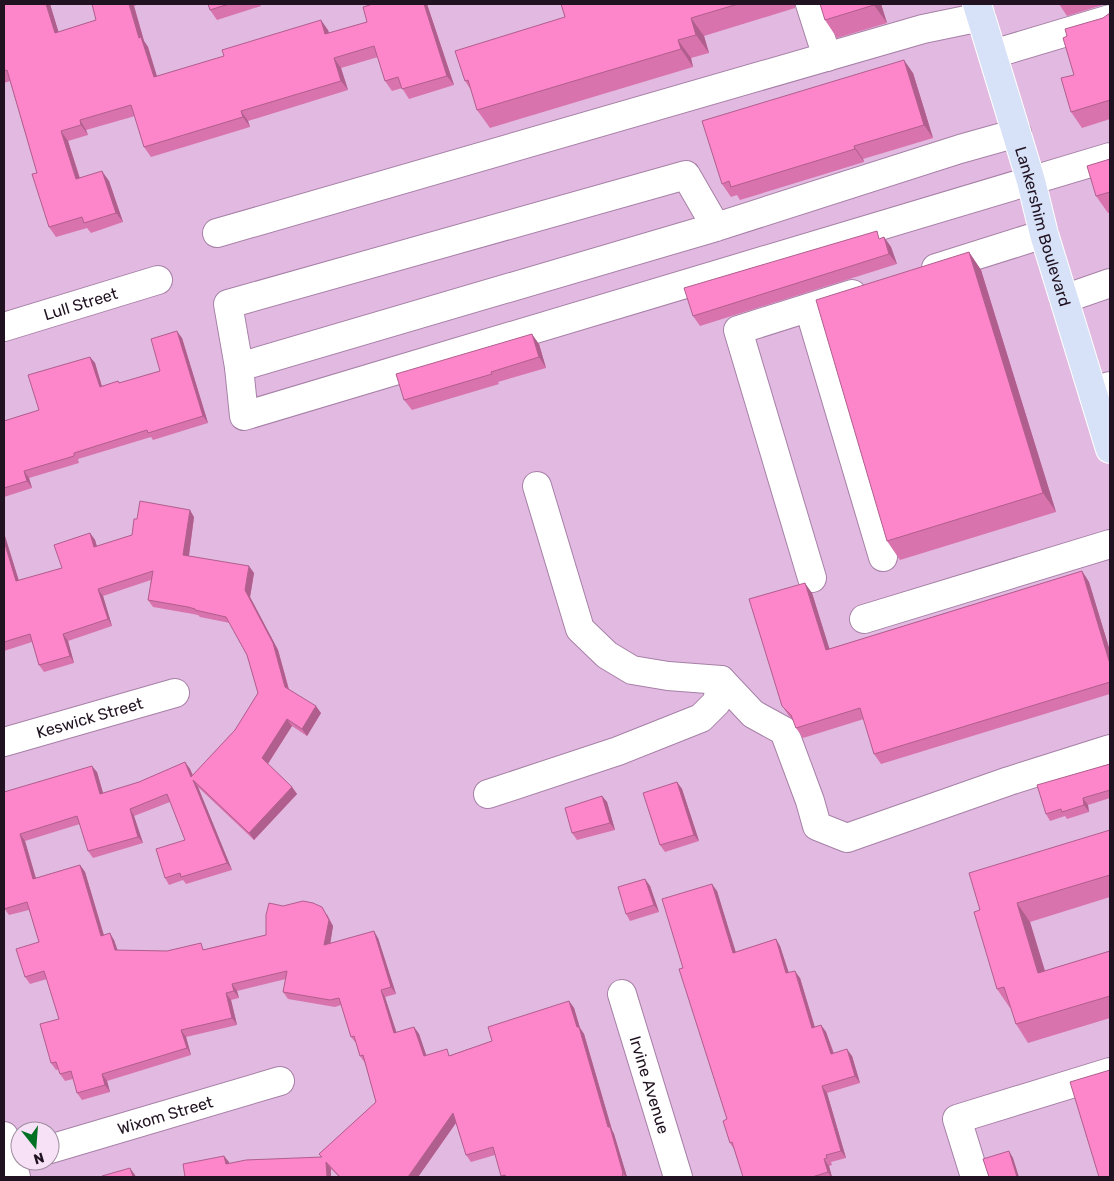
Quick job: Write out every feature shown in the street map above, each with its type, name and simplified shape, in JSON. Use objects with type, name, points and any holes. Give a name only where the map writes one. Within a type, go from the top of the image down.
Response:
[{"type":"main road","name":"Lankershim Boulevard","points":[[979,10],[1017,133],[1044,234],[1064,299],[1101,389],[1110,449]]},
{"type":"street","points":[[810,4],[827,57]]},
{"type":"street","points":[[217,234],[923,29],[979,10]]},
{"type":"street","points":[[993,54],[1110,19]]},
{"type":"street","points":[[239,367],[716,227],[960,149],[1017,133]]},
{"type":"street","points":[[716,227],[686,175],[228,304],[239,367],[244,416],[1110,157]]},
{"type":"street","points":[[913,275],[1044,234]]},
{"type":"street","name":"Lull Street","points":[[4,327],[158,280]]},
{"type":"street","points":[[1064,299],[1110,283]]},
{"type":"street","points":[[812,578],[738,330],[875,287]]},
{"type":"street","points":[[809,308],[883,558]]},
{"type":"street","points":[[537,486],[580,629],[607,655],[632,670],[668,676],[721,680],[753,714],[784,731],[810,801],[817,826],[847,838],[1009,781],[1110,749]]},
{"type":"street","points":[[864,619],[1110,544]]},
{"type":"street","points":[[488,794],[618,752],[701,718],[717,702],[721,680]]},
{"type":"street","name":"Keswick Street","points":[[4,742],[175,693]]},
{"type":"street","name":"Irvine Avenue","points":[[622,994],[678,1177]]},
{"type":"street","points":[[975,1177],[957,1119],[1110,1072]]},
{"type":"street","name":"Wixom Street","points":[[60,1146],[280,1081]]},
{"type":"building","points":[[4,4],[46,4],[55,33],[96,20],[92,4],[129,4],[139,38],[141,37],[154,77],[224,56],[222,50],[321,20],[325,34],[367,22],[363,7],[373,4],[424,4],[447,76],[402,89],[398,77],[385,81],[374,46],[334,58],[341,81],[241,111],[243,117],[144,147],[131,105],[80,120],[81,125],[61,131],[76,179],[102,171],[116,213],[84,223],[82,217],[49,227],[32,174],[37,173],[7,70],[4,71]]},
{"type":"building","points":[[208,4],[229,4],[210,10]]},
{"type":"building","points":[[561,4],[738,4],[691,18],[696,35],[678,40],[681,49],[477,110],[468,80],[465,81],[455,51],[565,17]]},
{"type":"building","points":[[820,4],[874,4],[874,5],[825,20]]},
{"type":"building","points":[[1110,13],[1110,100],[1071,112],[1061,78],[1074,75],[1063,38],[1067,36],[1065,29],[1103,18]]},
{"type":"building","points":[[904,60],[924,125],[854,146],[855,149],[731,187],[729,181],[722,184],[702,121]]},
{"type":"building","points":[[1110,159],[1110,192],[1096,196],[1087,166]]},
{"type":"building","points":[[877,231],[879,239],[884,237],[889,254],[693,316],[684,288]]},
{"type":"building","points":[[969,252],[1043,493],[887,541],[816,300]]},
{"type":"building","points":[[177,331],[203,416],[148,433],[147,430],[74,453],[74,456],[24,471],[27,481],[4,488],[4,421],[39,410],[28,375],[90,357],[100,387],[160,371],[151,339]]},
{"type":"building","points":[[532,334],[539,357],[491,372],[492,374],[404,400],[396,374]]},
{"type":"building","points":[[140,501],[190,510],[183,555],[249,566],[245,590],[273,643],[285,687],[316,706],[302,729],[287,719],[262,758],[292,787],[249,833],[193,780],[227,863],[181,877],[180,873],[165,878],[156,849],[185,840],[167,794],[130,809],[138,837],[88,851],[77,816],[20,834],[33,879],[80,865],[101,936],[110,933],[115,950],[167,951],[201,943],[203,950],[266,935],[266,915],[269,903],[283,906],[303,901],[322,907],[329,920],[324,945],[374,931],[391,987],[381,990],[394,1033],[414,1027],[424,1056],[447,1049],[449,1056],[492,1041],[488,1027],[569,1001],[577,1027],[579,1027],[608,1127],[610,1127],[623,1177],[501,1176],[493,1147],[466,1155],[453,1113],[408,1177],[340,1177],[326,1162],[327,1177],[185,1177],[183,1164],[224,1156],[226,1164],[246,1160],[322,1157],[319,1154],[376,1102],[363,1055],[360,1056],[354,1036],[351,1037],[339,998],[330,1000],[283,992],[287,971],[232,984],[234,991],[226,993],[232,1018],[181,1030],[187,1048],[102,1074],[105,1085],[77,1093],[71,1071],[60,1074],[56,1062],[51,1063],[40,1024],[59,1019],[44,971],[25,977],[16,949],[39,942],[27,902],[4,909],[4,792],[92,766],[100,794],[139,782],[185,762],[191,777],[235,730],[258,693],[247,655],[226,617],[188,607],[148,600],[153,571],[98,589],[108,619],[63,634],[70,656],[39,665],[30,634],[4,642],[4,541],[16,581],[62,568],[54,545],[90,533],[94,547],[132,535],[134,519],[137,519]]},
{"type":"building","points":[[1082,571],[1110,664],[1110,682],[874,754],[860,708],[796,728],[791,715],[782,706],[749,599],[805,583],[826,650]]},
{"type":"building","points":[[1110,764],[1110,790],[1083,798],[1084,805],[1062,812],[1061,809],[1046,814],[1037,785]]},
{"type":"building","points":[[677,782],[694,835],[660,845],[643,793]]},
{"type":"building","points":[[602,796],[610,823],[572,833],[565,808]]},
{"type":"building","points":[[1110,830],[1110,875],[1017,903],[1038,973],[1110,951],[1110,996],[1016,1024],[1004,987],[997,989],[974,912],[980,910],[969,873]]},
{"type":"building","points":[[645,879],[654,905],[626,914],[618,887]]},
{"type":"building","points":[[712,884],[733,953],[776,939],[786,973],[795,971],[812,1028],[821,1025],[831,1054],[847,1049],[855,1076],[822,1086],[841,1151],[826,1155],[827,1158],[824,1159],[828,1172],[812,1177],[743,1177],[723,1121],[727,1119],[679,969],[683,968],[662,899]]},
{"type":"building","points":[[1110,1070],[1110,1177],[1099,1177],[1070,1082]]},
{"type":"building","points":[[1009,1151],[1017,1177],[989,1177],[983,1159]]},
{"type":"building","points":[[130,1168],[133,1177],[102,1176]]}]
